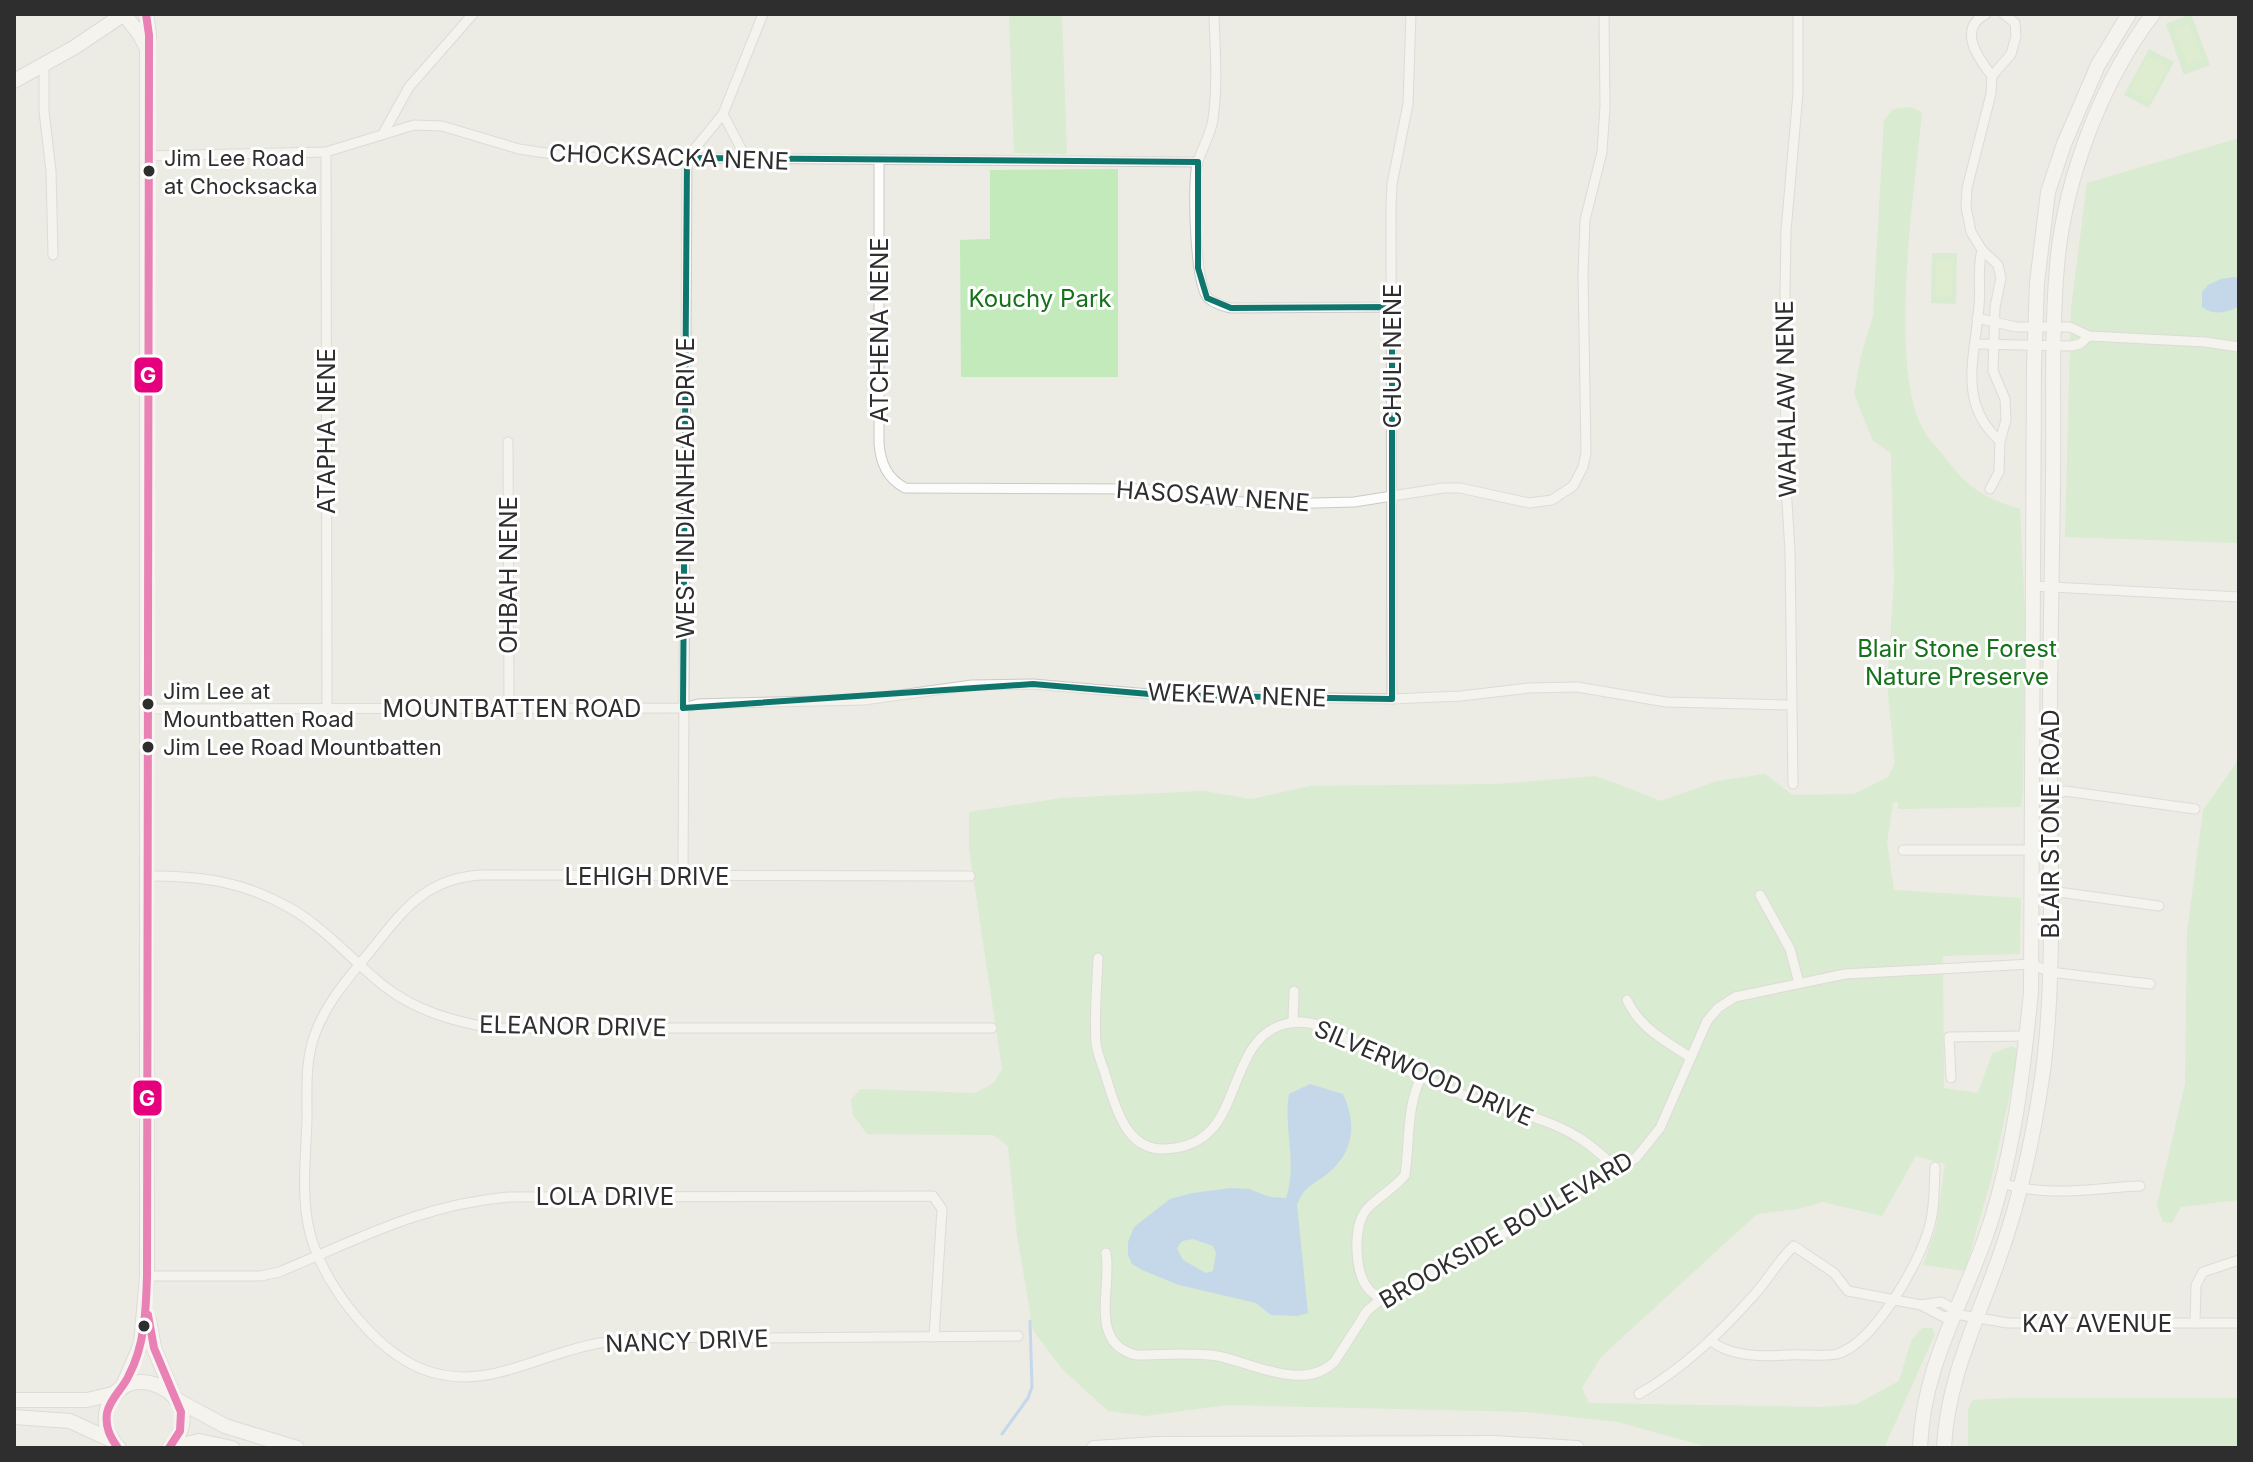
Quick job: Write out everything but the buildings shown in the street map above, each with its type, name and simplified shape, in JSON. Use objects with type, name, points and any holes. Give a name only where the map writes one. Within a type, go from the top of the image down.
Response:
[{"type":"main road","points":[[14,81],[124,14],[147,49]]},
{"type":"main road","points":[[117,1446],[107,1430],[106,1417],[109,1404],[137,1356],[147,1276],[149,35],[146,14]]},
{"type":"main road","points":[[2128,14],[2149,19]]},
{"type":"main road","name":"BLAIR STONE ROAD","points":[[1920,1448],[1929,1380],[1940,1345],[1982,1249],[2002,1183],[2017,1116],[2027,1036],[2031,964],[2035,326],[2041,240],[2048,192],[2080,103],[2128,14]]},
{"type":"main road","name":"BLAIR STONE ROAD","points":[[1944,1448],[1953,1389],[2020,1189],[2043,1069],[2050,972],[2057,266],[2066,206],[2089,132],[2122,63],[2149,19]]},
{"type":"main road","points":[[146,1300],[154,1348],[181,1412],[177,1438],[169,1448]]},
{"type":"main road","points":[[14,1400],[87,1400],[135,1382],[149,1382],[162,1386],[175,1398],[225,1426],[297,1448]]},
{"type":"main road","points":[[14,1417],[70,1421],[117,1446]]},
{"type":"main road","points":[[169,1448],[199,1441],[232,1448]]},
{"type":"main road","points":[[1094,1448],[1157,1444],[1513,1443],[1577,1448]]},
{"type":"street","points":[[384,132],[409,87],[473,14]]},
{"type":"street","points":[[687,158],[723,114],[763,14]]},
{"type":"street","points":[[1214,14],[1216,96],[1213,123],[1198,162],[1198,268],[1207,298],[1231,308],[1392,307]]},
{"type":"street","name":"CHULI NENE","points":[[1392,699],[1392,184],[1408,104],[1411,14]]},
{"type":"street","name":"HASOSAW NENE","points":[[905,488],[1143,489],[1212,500],[1278,504],[1354,502],[1420,490],[1460,488],[1516,502],[1543,502],[1564,494],[1573,486],[1586,453],[1585,233],[1593,180],[1602,152],[1604,14]]},
{"type":"street","name":"WAHALAW NENE","points":[[1793,784],[1785,293],[1786,231],[1798,93],[1798,14]]},
{"type":"street","points":[[1986,14],[1975,21],[1971,41],[1992,76],[1991,94],[1967,188],[1968,220],[1974,238],[1998,265],[2001,278],[1994,322],[1993,371],[2005,399],[2006,420],[2000,441],[1999,472],[1990,489]]},
{"type":"street","points":[[1992,76],[2011,54],[2016,36],[2015,23],[2004,14]]},
{"type":"street","points":[[44,65],[53,255]]},
{"type":"street","points":[[723,114],[746,158]]},
{"type":"street","name":"CHOCKSACKA NENE","points":[[148,156],[326,152],[414,125],[442,126],[544,154],[617,159],[1198,162]]},
{"type":"street","name":"ATAPHA NENE","points":[[326,152],[327,709]]},
{"type":"street","name":"WEST INDIANHEAD DRIVE","points":[[683,875],[687,158]]},
{"type":"street","name":"ATCHENA NENE","points":[[879,161],[879,444],[885,469],[905,488]]},
{"type":"street","points":[[1982,250],[1978,262],[1979,305],[1972,386],[1974,404],[1985,428],[2000,441]]},
{"type":"street","points":[[1977,318],[2016,327],[2070,327],[2089,336],[2205,342],[2239,347]]},
{"type":"street","points":[[1975,344],[2080,344],[2089,336]]},
{"type":"street","name":"OHBAH NENE","points":[[508,442],[509,709]]},
{"type":"street","points":[[2033,586],[2239,597]]},
{"type":"street","name":"WEKEWA NENE","points":[[683,708],[709,704],[864,700],[972,685],[1033,684],[1108,688],[1161,695],[1392,699],[1577,687],[1666,702],[1791,705]]},
{"type":"street","name":"MOUNTBATTEN ROAD","points":[[148,709],[683,708]]},
{"type":"street","points":[[2050,777],[2065,791]]},
{"type":"street","points":[[2050,797],[2065,791],[2195,809]]},
{"type":"street","points":[[1903,850],[2031,850]]},
{"type":"street","name":"LEHIGH DRIVE","points":[[318,1256],[309,1230],[306,1207],[309,1055],[314,1037],[328,1006],[413,902],[446,881],[481,875],[970,876]]},
{"type":"street","name":"ELEANOR DRIVE","points":[[149,876],[209,878],[259,893],[292,909],[385,986],[432,1013],[460,1023],[491,1028],[992,1028]]},
{"type":"street","points":[[2051,891],[2159,906]]},
{"type":"street","points":[[1760,895],[1790,949],[1799,983]]},
{"type":"street","name":"SILVERWOOD DRIVE","points":[[1098,958],[1096,1044],[1116,1106],[1128,1131],[1155,1148],[1185,1146],[1203,1138],[1220,1116],[1258,1042],[1274,1028],[1293,1023],[1311,1023],[1338,1032],[1421,1077],[1468,1097],[1574,1134],[1618,1170]]},
{"type":"street","points":[[2031,964],[2050,972],[2150,984]]},
{"type":"street","name":"BROOKSIDE BOULEVARD","points":[[1106,1253],[1108,1278],[1104,1314],[1108,1332],[1118,1348],[1136,1355],[1217,1356],[1270,1373],[1311,1374],[1329,1367],[1335,1361],[1367,1311],[1381,1299],[1636,1158],[1656,1136],[1707,1021],[1726,1002],[1746,994],[1845,974],[2031,964]]},
{"type":"street","points":[[1293,1023],[1294,991]]},
{"type":"street","points":[[1627,1000],[1637,1018],[1690,1057]]},
{"type":"street","points":[[1951,1078],[1949,1037],[2027,1036]]},
{"type":"street","points":[[1381,1299],[1365,1286],[1361,1273],[1356,1239],[1358,1224],[1368,1208],[1405,1175],[1407,1130],[1421,1077]]},
{"type":"street","points":[[1639,1394],[1667,1378],[1711,1341],[1722,1350],[1776,1356],[1836,1354],[1861,1339],[1891,1301],[1921,1250],[1931,1225],[1935,1167]]},
{"type":"street","points":[[2002,1183],[2052,1193],[2140,1186]]},
{"type":"street","name":"LOLA DRIVE","points":[[147,1276],[261,1276],[279,1272],[417,1214],[471,1200],[933,1196],[942,1209],[934,1337]]},
{"type":"street","name":"KAY AVENUE","points":[[1711,1341],[1794,1246],[1834,1273],[1848,1291],[1921,1305],[1944,1317],[1955,1314],[2008,1323],[2239,1323]]},
{"type":"street","name":"NANCY DRIVE","points":[[318,1256],[358,1318],[385,1346],[419,1367],[448,1376],[489,1376],[565,1351],[636,1339],[1018,1336]]},
{"type":"street","points":[[2195,1323],[2196,1285],[2203,1272],[2239,1260]]},
{"type":"highlighted area","points":[[687,158],[1198,162],[1198,268],[1207,298],[1231,308],[1392,307],[1392,699],[1161,695],[1033,684],[683,708]]},
{"type":"green space","points":[[1009,14],[1062,14],[1067,154],[1014,153]]},
{"type":"green space","points":[[2191,14],[2210,65],[2184,75],[2166,24]]},
{"type":"green space","points":[[2189,24],[2202,58],[2187,64],[2174,30]]},
{"type":"green space","points":[[2149,49],[2174,62],[2149,108],[2124,95]]},
{"type":"green space","points":[[2148,56],[2168,67],[2150,101],[2129,90]]},
{"type":"green space","name":"Blair Stone Forest Nature Preserve","points":[[1910,107],[1922,112],[1906,276],[1907,365],[1913,402],[1924,431],[1960,475],[1976,490],[2020,509],[2025,614],[2023,791],[2021,807],[1898,809],[1898,801],[1893,803],[1887,842],[1894,890],[2021,898],[2020,954],[1943,956],[1944,1088],[1978,1093],[1992,1054],[2012,1046],[2019,1052],[1992,1176],[1965,1271],[1923,1265],[1936,1228],[1945,1164],[1916,1156],[1882,1216],[1823,1202],[1798,1209],[1757,1214],[1601,1357],[1582,1388],[1589,1403],[1822,1407],[1857,1404],[1899,1381],[1911,1341],[1922,1328],[1932,1328],[1935,1334],[1884,1448],[1711,1448],[1618,1422],[1526,1412],[1227,1405],[1146,1416],[1108,1411],[1062,1369],[1033,1330],[1017,1235],[1008,1146],[993,1135],[867,1134],[853,1115],[851,1100],[860,1089],[975,1093],[994,1083],[1002,1069],[969,848],[969,812],[1062,798],[1203,791],[1252,799],[1310,786],[1497,784],[1596,776],[1661,801],[1717,781],[1765,774],[1793,795],[1854,794],[1888,777],[1895,763],[1887,683],[1894,582],[1891,453],[1873,441],[1854,394],[1873,316],[1884,120],[1893,109]]},
{"type":"green space","points":[[2239,138],[2239,543],[2065,537],[2071,309],[2087,183]]},
{"type":"green space","name":"Kouchy Park","points":[[1118,169],[1118,377],[961,377],[960,240],[990,239],[990,170]]},
{"type":"green space","points":[[1932,253],[1957,253],[1956,304],[1931,303]]},
{"type":"green space","points":[[1936,260],[1953,260],[1952,296],[1936,296]]},
{"type":"green space","points":[[2239,759],[2239,1200],[2181,1207],[2172,1223],[2163,1222],[2157,1205],[2185,1084],[2187,933],[2203,810]]},
{"type":"green space","points":[[2239,1398],[2239,1448],[1968,1448],[1968,1409],[1973,1400]]},
{"type":"water","points":[[2239,278],[2239,306],[2220,312],[2211,312],[2202,307],[2202,292],[2208,285]]},
{"type":"water","points":[[1310,1084],[1343,1094],[1351,1127],[1343,1157],[1306,1190],[1297,1205],[1308,1313],[1297,1316],[1271,1315],[1256,1303],[1179,1285],[1132,1264],[1128,1242],[1134,1227],[1170,1199],[1231,1188],[1286,1198],[1291,1172],[1289,1094]],"holes":[[[1193,1239],[1213,1246],[1216,1253],[1213,1271],[1206,1273],[1183,1260],[1177,1248],[1182,1241]]]},
{"type":"waterway","points":[[1002,1434],[1028,1398],[1032,1387],[1030,1321]]},
{"type":"transit line","name":"G","points":[[118,1448],[109,1432],[107,1413],[138,1352],[145,1314],[147,1276],[149,35],[146,14]]},
{"type":"transit line","name":"G","points":[[148,1315],[154,1348],[181,1412],[180,1431],[169,1448]]},
{"type":"place","name":"Jim Lee Road at Chocksacka","points":[[149,171]]},
{"type":"place","name":"Jim Lee at Mountbatten Road","points":[[148,704]]},
{"type":"place","name":"Jim Lee Road Mountbatten","points":[[148,747]]}]
